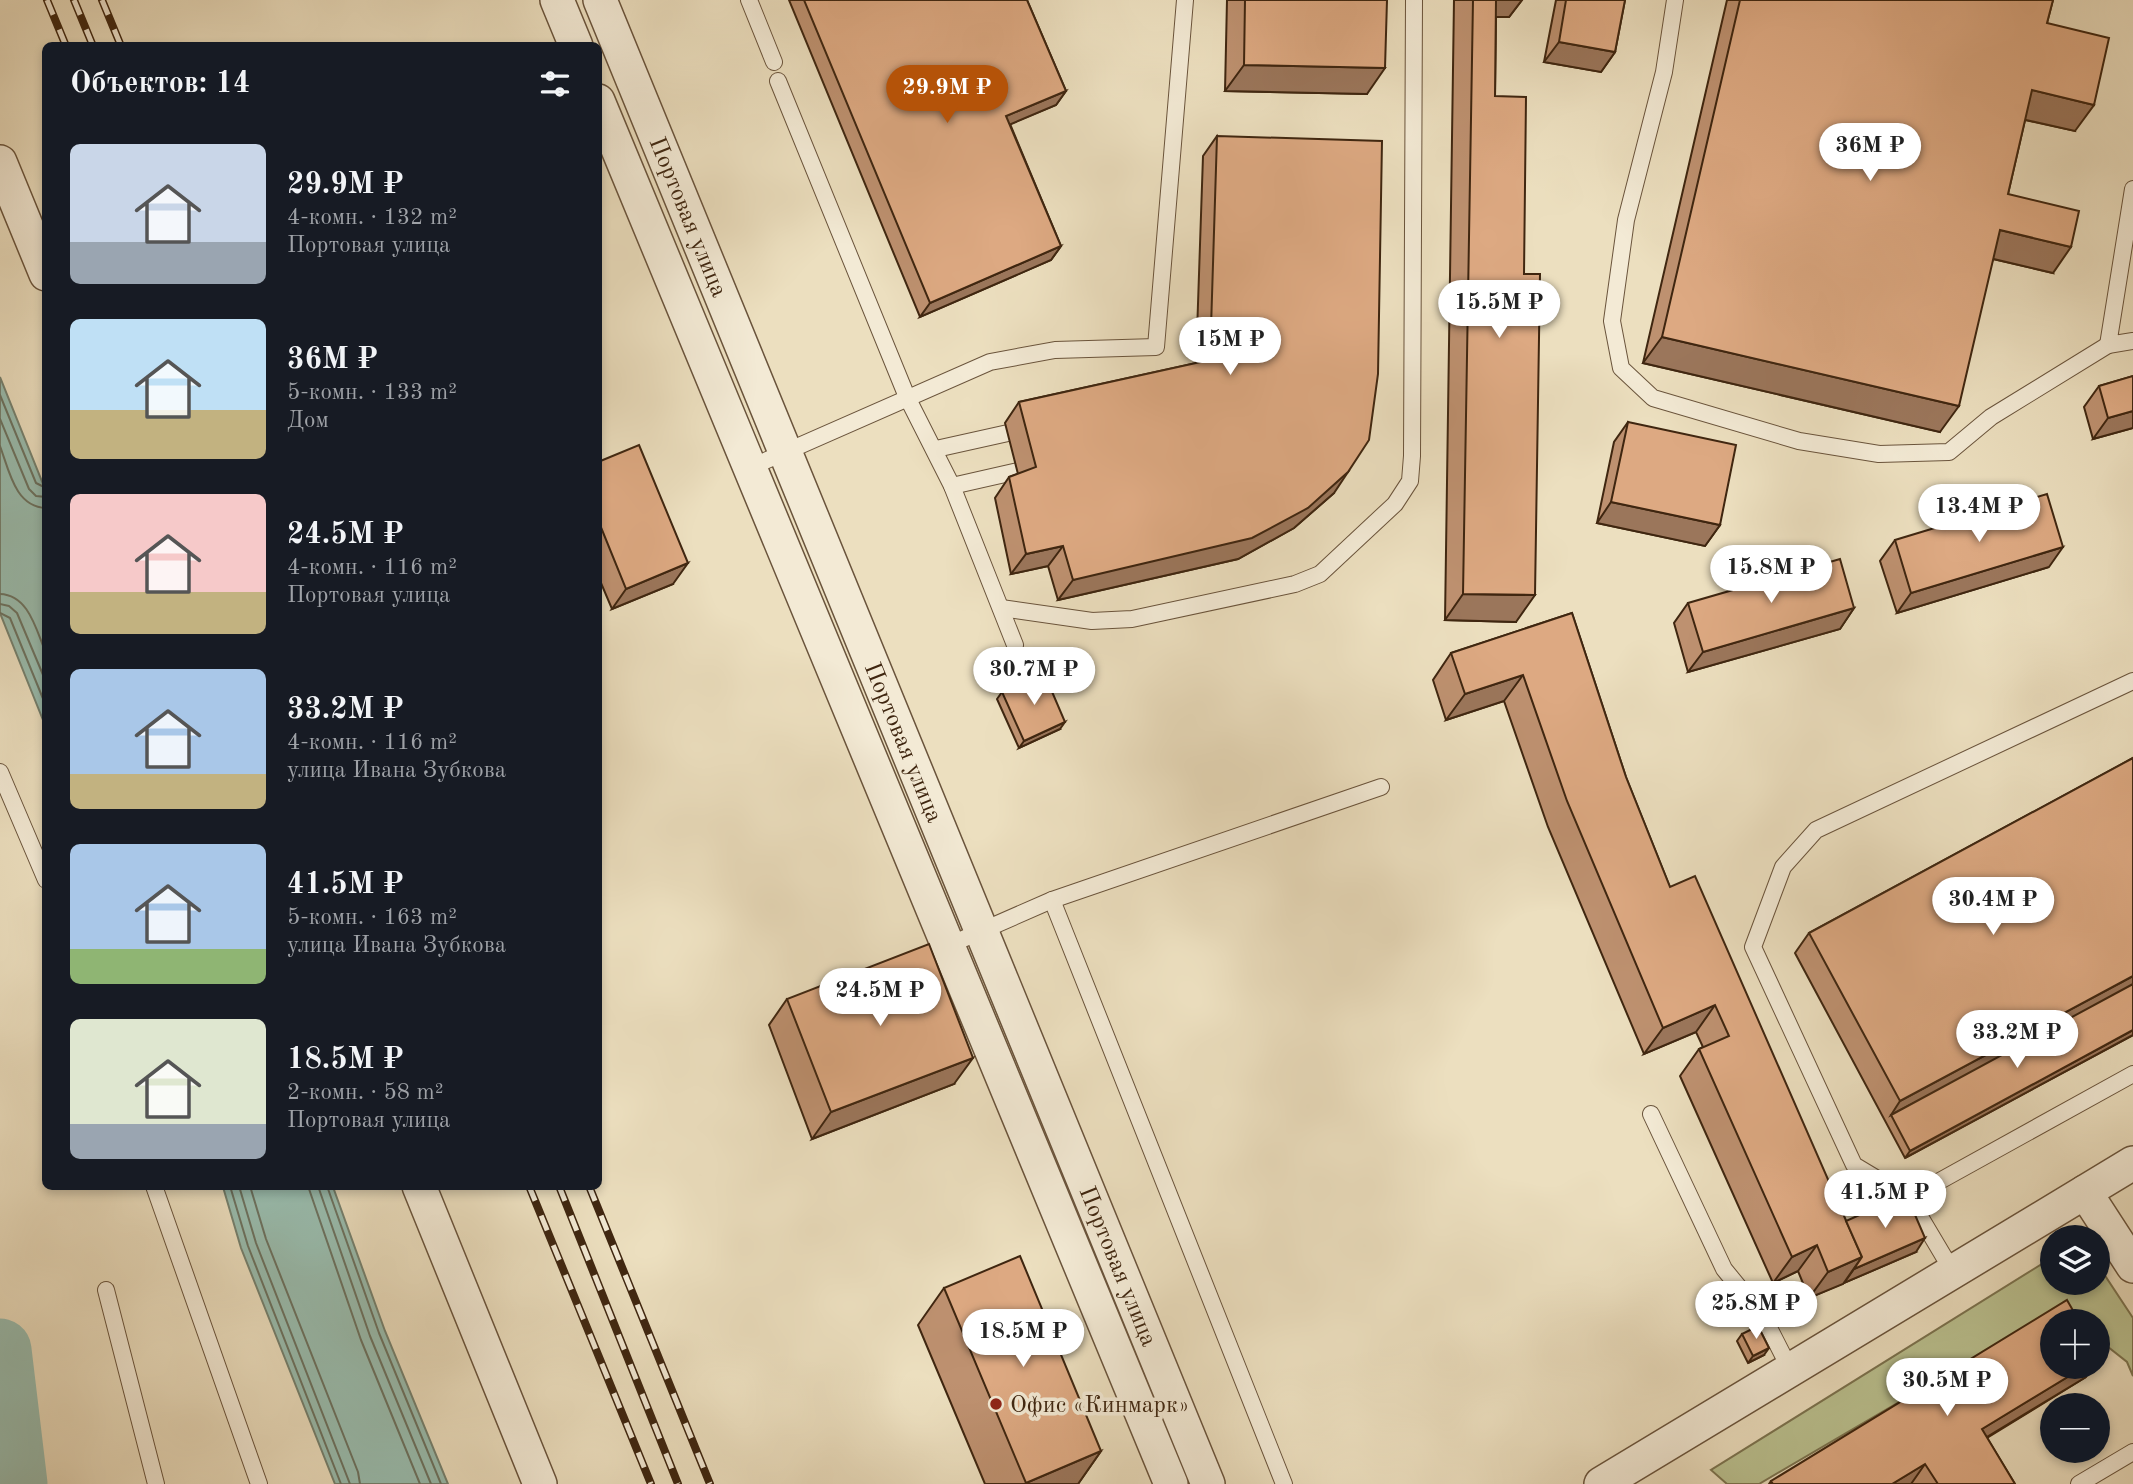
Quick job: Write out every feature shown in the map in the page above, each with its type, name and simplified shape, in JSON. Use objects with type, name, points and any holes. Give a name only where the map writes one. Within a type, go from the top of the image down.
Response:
[{"type":"street","points":[[557,0],[574,42]]},
{"type":"street","name":"Портовая улица","points":[[600,0],[1208,1484]]},
{"type":"street","name":"Портовая улица","points":[[602,111],[1171,1484]]},
{"type":"street","points":[[0,162],[42,264]]},
{"type":"street","points":[[1611,1482],[2133,1163]]},
{"type":"street","points":[[421,1190],[540,1484]]},
{"type":"street","points":[[2085,1192],[2133,1266]]},
{"type":"lane","points":[[749,0],[774,62]]},
{"type":"lane","points":[[749,468],[990,362],[1055,350],[1156,347],[1185,0]]},
{"type":"lane","points":[[1001,608],[1092,621],[1132,619],[1295,584],[1320,574],[1395,504],[1410,481],[1412,456],[1414,0]]},
{"type":"lane","points":[[1675,0],[1664,72],[1626,220],[1612,321],[1621,368],[1653,398],[1799,440],[1878,454],[1949,452],[1991,416],[2108,345],[2133,341]]},
{"type":"lane","points":[[778,81],[907,397],[936,449],[952,486],[1015,645]]},
{"type":"lane","points":[[2108,345],[2133,189]]},
{"type":"lane","points":[[936,449],[1008,433]]},
{"type":"lane","points":[[952,486],[1018,471]]},
{"type":"lane","points":[[1953,1272],[1909,1198],[1854,1165],[1753,947],[1783,867],[1816,830],[2133,681]]},
{"type":"lane","points":[[0,772],[42,871]]},
{"type":"lane","points":[[947,946],[1052,901],[1381,787]]},
{"type":"lane","points":[[1052,901],[1284,1484]]},
{"type":"lane","points":[[1909,1198],[2133,1074]]},
{"type":"lane","points":[[1651,1114],[1724,1269],[1764,1318],[1791,1371]]},
{"type":"lane","points":[[155,1190],[259,1484]]},
{"type":"lane","points":[[106,1290],[156,1484]]},
{"type":"lane","points":[[2080,1484],[2133,1452]]},
{"type":"green space","points":[[2040,1265],[2040,1295],[2110,1295],[2110,1283],[2133,1318],[2133,1376],[2127,1362],[2110,1349],[2110,1309],[2040,1309],[2040,1320],[1759,1484],[1727,1484],[1711,1470]]},
{"type":"water","points":[[0,377],[42,482],[42,718],[0,613]]},
{"type":"water","points":[[224,1190],[334,1190],[385,1331],[448,1484],[335,1484],[241,1248]]},
{"type":"building","points":[[804,0],[1027,0],[1066,91],[1006,116],[1061,246],[930,303]]},
{"type":"building","points":[[1245,0],[1387,0],[1385,68],[1244,65]]},
{"type":"building","points":[[1473,0],[1496,0],[1495,96],[1526,97],[1524,274],[1540,274],[1535,595],[1463,594]]},
{"type":"building","points":[[1566,0],[1625,0],[1615,52],[1559,42]]},
{"type":"building","points":[[1740,0],[2053,0],[2047,23],[2109,38],[2094,105],[2032,90],[2008,194],[2079,211],[2071,247],[2000,230],[1959,406],[1662,337]]},
{"type":"building","points":[[1217,136],[1382,141],[1378,374],[1369,440],[1348,472],[1308,508],[1252,538],[1073,580],[1063,546],[1026,554],[1009,477],[1036,467],[1019,402],[1210,360]]},
{"type":"building","points":[[2133,376],[2133,411],[2108,418],[2099,386]]},
{"type":"building","points":[[1628,422],[1736,445],[1720,525],[1611,502]]},
{"type":"building","points":[[639,445],[688,563],[626,589],[602,530],[602,460]]},
{"type":"building","points":[[2047,494],[2063,547],[1911,593],[1895,540]]},
{"type":"building","points":[[1840,559],[1854,608],[1703,652],[1688,603]]},
{"type":"building","points":[[1572,613],[1626,777],[1670,887],[1695,876],[1862,1257],[1828,1272],[1817,1245],[1792,1257],[1699,1049],[1729,1036],[1715,1005],[1663,1028],[1567,801],[1523,675],[1465,694],[1451,653]]},
{"type":"building","points":[[1044,673],[1065,722],[1024,741],[1002,692]]},
{"type":"building","points":[[2133,758],[2133,976],[1900,1101],[1809,933]]},
{"type":"building","points":[[929,944],[973,1058],[831,1112],[787,999]]},
{"type":"building","points":[[2133,984],[2133,1030],[1910,1151],[1891,1115]]},
{"type":"building","points":[[1906,1194],[1925,1238],[1854,1269],[1862,1257],[1846,1221]]},
{"type":"building","points":[[1020,1256],[1101,1451],[1026,1483],[944,1288]]},
{"type":"building","points":[[2067,1300],[2072,1309],[2052,1309]]},
{"type":"building","points":[[2040,1317],[2040,1379],[2064,1379],[1982,1429],[2015,1484],[1938,1484],[1925,1464],[1892,1484],[1773,1484],[1771,1481]]},
{"type":"building","points":[[1758,1326],[1769,1348],[1753,1356],[1742,1334]]},
{"type":"waterway","points":[[0,1350],[16,1484]]},
{"type":"railway","points":[[47,0],[64,42]]},
{"type":"railway","points":[[74,0],[91,42]]},
{"type":"railway","points":[[102,0],[119,42]]},
{"type":"railway","points":[[531,1190],[651,1484]]},
{"type":"railway","points":[[561,1190],[678,1484]]},
{"type":"railway","points":[[591,1190],[710,1484]]},
{"type":"place","name":"Офис «Кинмарк»","points":[[996,1404]]}]
